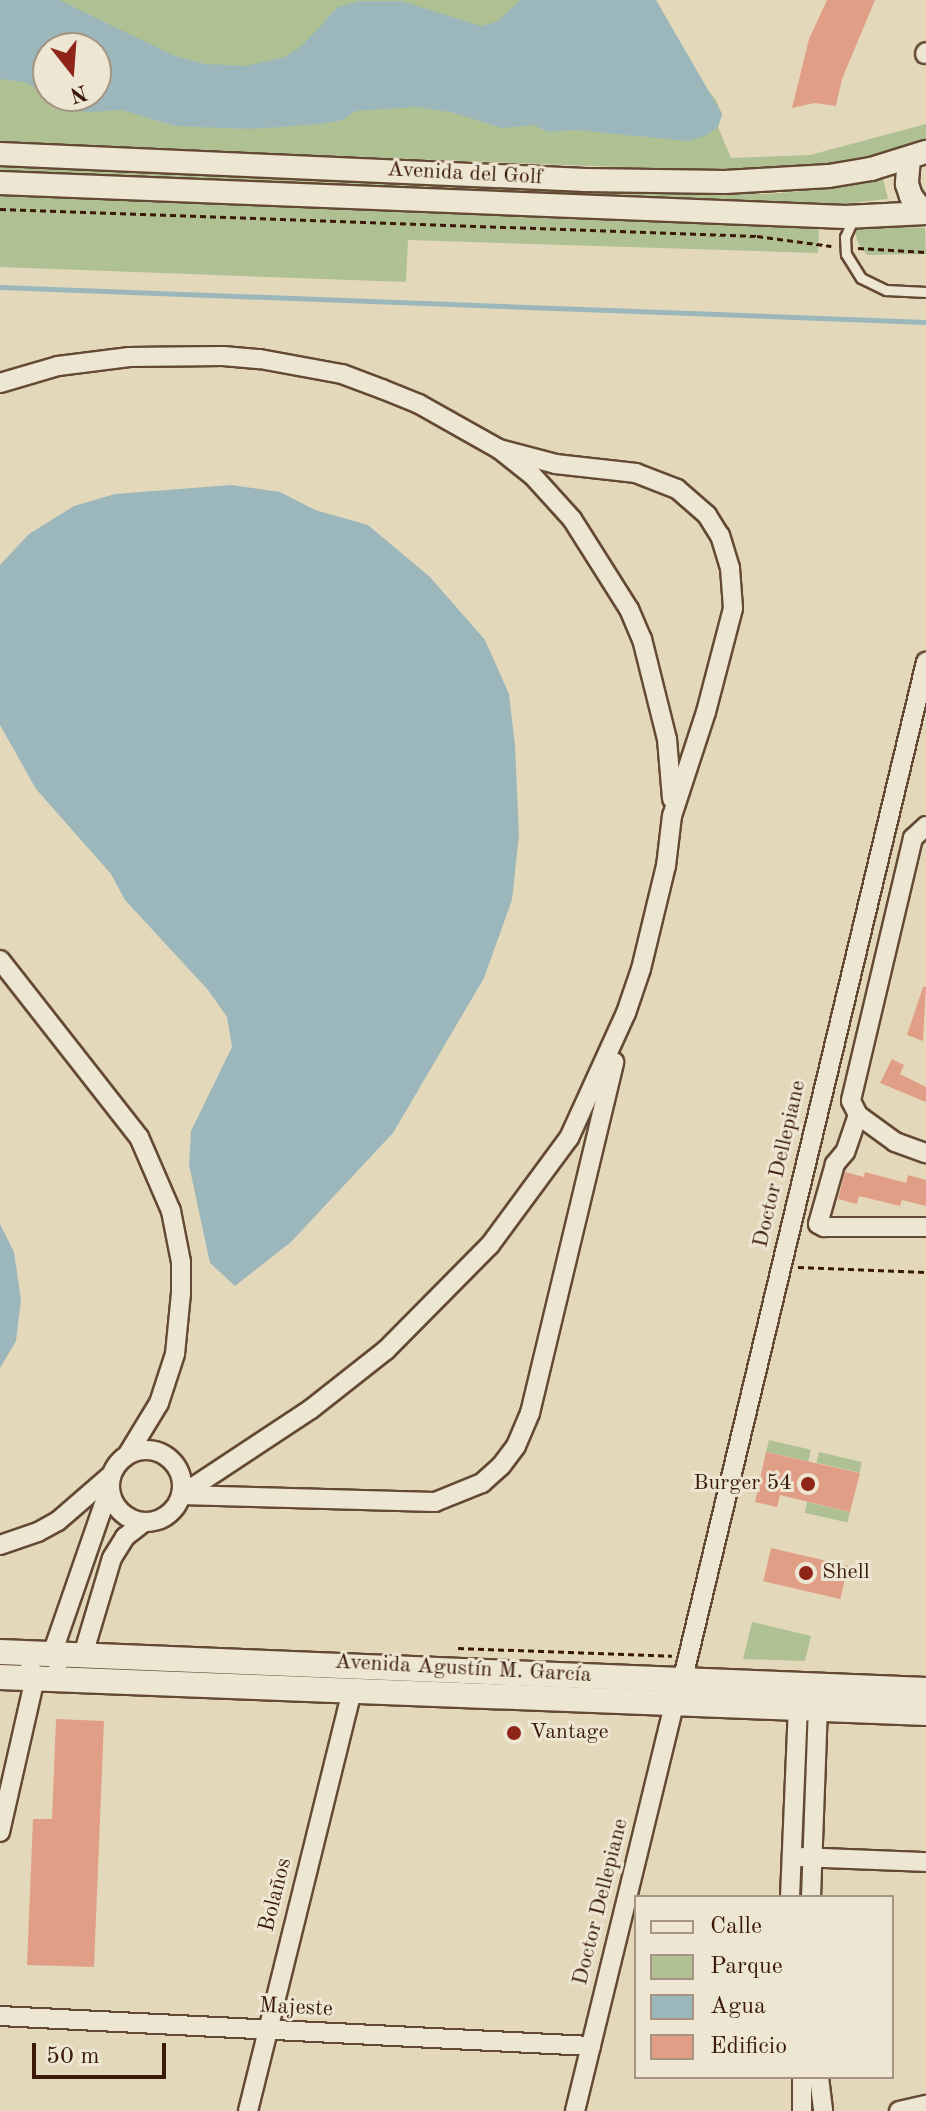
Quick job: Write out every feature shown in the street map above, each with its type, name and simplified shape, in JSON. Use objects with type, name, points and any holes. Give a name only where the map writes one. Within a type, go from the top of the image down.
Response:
[{"type":"main road","name":"Avenida Agustín M. García","points":[[12,1653],[926,1690]]},
{"type":"main road","name":"Avenida Agustín M. García","points":[[0,1677],[926,1713]]},
{"type":"street","name":"Avenida del Golf","points":[[0,154],[585,180],[725,182],[829,176],[918,155]]},
{"type":"street","points":[[918,155],[906,172],[911,196],[925,213]]},
{"type":"street","name":"Avenida del Golf","points":[[0,183],[854,217],[925,213]]},
{"type":"street","points":[[0,383],[44,368],[129,357],[223,356],[260,359],[342,374],[382,389],[419,404],[499,449],[554,496],[594,550],[629,609],[642,639],[665,729],[672,774],[672,816]]},
{"type":"street","points":[[181,1495],[435,1502],[472,1488],[501,1466],[516,1446],[530,1413],[626,1013],[654,916],[672,816],[733,608],[730,568],[720,536],[707,515],[677,489],[636,473],[577,467],[499,449]]},
{"type":"street","points":[[554,496],[560,476],[577,467]]},
{"type":"street","name":"Doctor Dellepiane","points":[[683,1678],[926,662]]},
{"type":"street","points":[[665,729],[678,738],[686,738],[700,729]]},
{"type":"street","points":[[926,826],[913,838],[851,1101],[858,1115],[895,1142],[926,1153]]},
{"type":"street","points":[[0,960],[139,1137],[171,1211],[181,1262],[178,1338],[159,1403],[110,1482],[52,1654],[69,1679]]},
{"type":"street","points":[[83,1655],[112,1558],[125,1537],[144,1522],[167,1515],[181,1495],[311,1409],[415,1323],[490,1245],[552,1161],[589,1098],[626,1013]]},
{"type":"street","points":[[858,1115],[845,1152],[835,1164],[818,1224],[824,1227],[926,1227]]},
{"type":"street","points":[[552,1161],[562,1160],[578,1166],[586,1180]]},
{"type":"street","points":[[128,1454],[140,1450],[163,1454],[179,1471],[181,1495]]},
{"type":"street","points":[[235,1460],[228,1480],[242,1497]]},
{"type":"street","points":[[110,1482],[124,1515],[144,1522]]},
{"type":"street","points":[[0,1545],[38,1532],[58,1521],[110,1482]]},
{"type":"street","points":[[70,1602],[97,1607]]},
{"type":"street","points":[[0,1832],[35,1678],[12,1653]]},
{"type":"street","name":"Bolaños","points":[[248,2111],[352,1692]]},
{"type":"street","name":"Doctor Dellepiane","points":[[575,2111],[674,1705]]},
{"type":"street","points":[[790,1895],[808,1709]]},
{"type":"street","points":[[808,1709],[813,1857],[811,1895]]},
{"type":"street","points":[[792,1857],[926,1862]]},
{"type":"street","name":"Majeste","points":[[0,2016],[591,2046]]},
{"type":"street","points":[[802,2079],[805,2111],[822,2111],[819,2079]]},
{"type":"street","points":[[899,2111],[926,2105]]},
{"type":"lane","points":[[854,217],[845,237],[850,265],[874,287],[926,292]]},
{"type":"path","points":[[0,209],[757,236],[846,247],[926,252]]},
{"type":"path","points":[[780,1266],[926,1272]]},
{"type":"green space","points":[[0,0],[656,0],[699,79],[716,100],[722,114],[718,127],[731,158],[810,155],[926,124],[926,140],[883,157],[803,169],[719,171],[0,143]]},
{"type":"green space","points":[[0,163],[767,194],[828,189],[883,179],[888,199],[834,205],[0,171]]},
{"type":"green space","points":[[0,190],[819,227],[818,253],[408,240],[406,282],[0,267]]},
{"type":"green space","points":[[864,224],[925,228],[926,254],[867,255],[858,243],[855,231]]},
{"type":"green space","points":[[769,1440],[811,1450],[808,1461],[766,1452]]},
{"type":"green space","points":[[819,1452],[862,1462],[859,1473],[817,1463]]},
{"type":"green space","points":[[807,1502],[850,1512],[847,1523],[805,1513]]},
{"type":"green space","points":[[752,1622],[811,1636],[805,1661],[743,1659]]},
{"type":"water","points":[[0,0],[59,0],[175,56],[205,64],[246,66],[285,57],[302,46],[338,7],[360,1],[401,1],[481,26],[496,22],[521,0],[656,0],[722,114],[718,127],[705,136],[688,141],[575,130],[548,132],[533,125],[502,128],[450,112],[417,107],[355,111],[343,120],[321,124],[250,129],[175,126],[122,110],[112,111],[112,32],[32,32],[32,86],[0,79]]},
{"type":"water","points":[[231,485],[280,492],[315,510],[368,525],[430,577],[485,640],[509,694],[519,835],[512,900],[484,978],[393,1133],[291,1242],[235,1286],[210,1263],[189,1165],[191,1131],[232,1047],[227,1017],[208,990],[125,900],[111,874],[36,789],[0,725],[0,565],[29,534],[74,506],[115,494]]},
{"type":"water","points":[[0,1224],[14,1252],[21,1300],[16,1341],[0,1368]]},
{"type":"building","points":[[827,0],[875,0],[842,79],[836,106],[815,103],[792,108],[809,39]]},
{"type":"building","points":[[923,987],[926,987],[923,1041],[907,1035]]},
{"type":"building","points":[[892,1059],[904,1065],[900,1074],[926,1087],[926,1102],[880,1083]]},
{"type":"building","points":[[845,1172],[864,1177],[865,1172],[906,1183],[908,1175],[926,1180],[926,1206],[902,1200],[900,1206],[859,1196],[857,1204],[838,1199]]},
{"type":"building","name":"Burger 54","points":[[766,1452],[860,1473],[850,1512],[780,1495],[777,1507],[755,1502]]},
{"type":"building","name":"Shell","points":[[771,1548],[848,1566],[840,1599],[763,1581]]},
{"type":"building","points":[[56,1719],[104,1721],[94,1967],[27,1965],[33,1819],[52,1819]]},
{"type":"waterway","points":[[0,287],[926,322]]},
{"type":"place","name":"Burger 54","points":[[808,1484]]},
{"type":"place","name":"Shell","points":[[806,1573]]},
{"type":"place","name":"Vantage","points":[[514,1733]]}]
